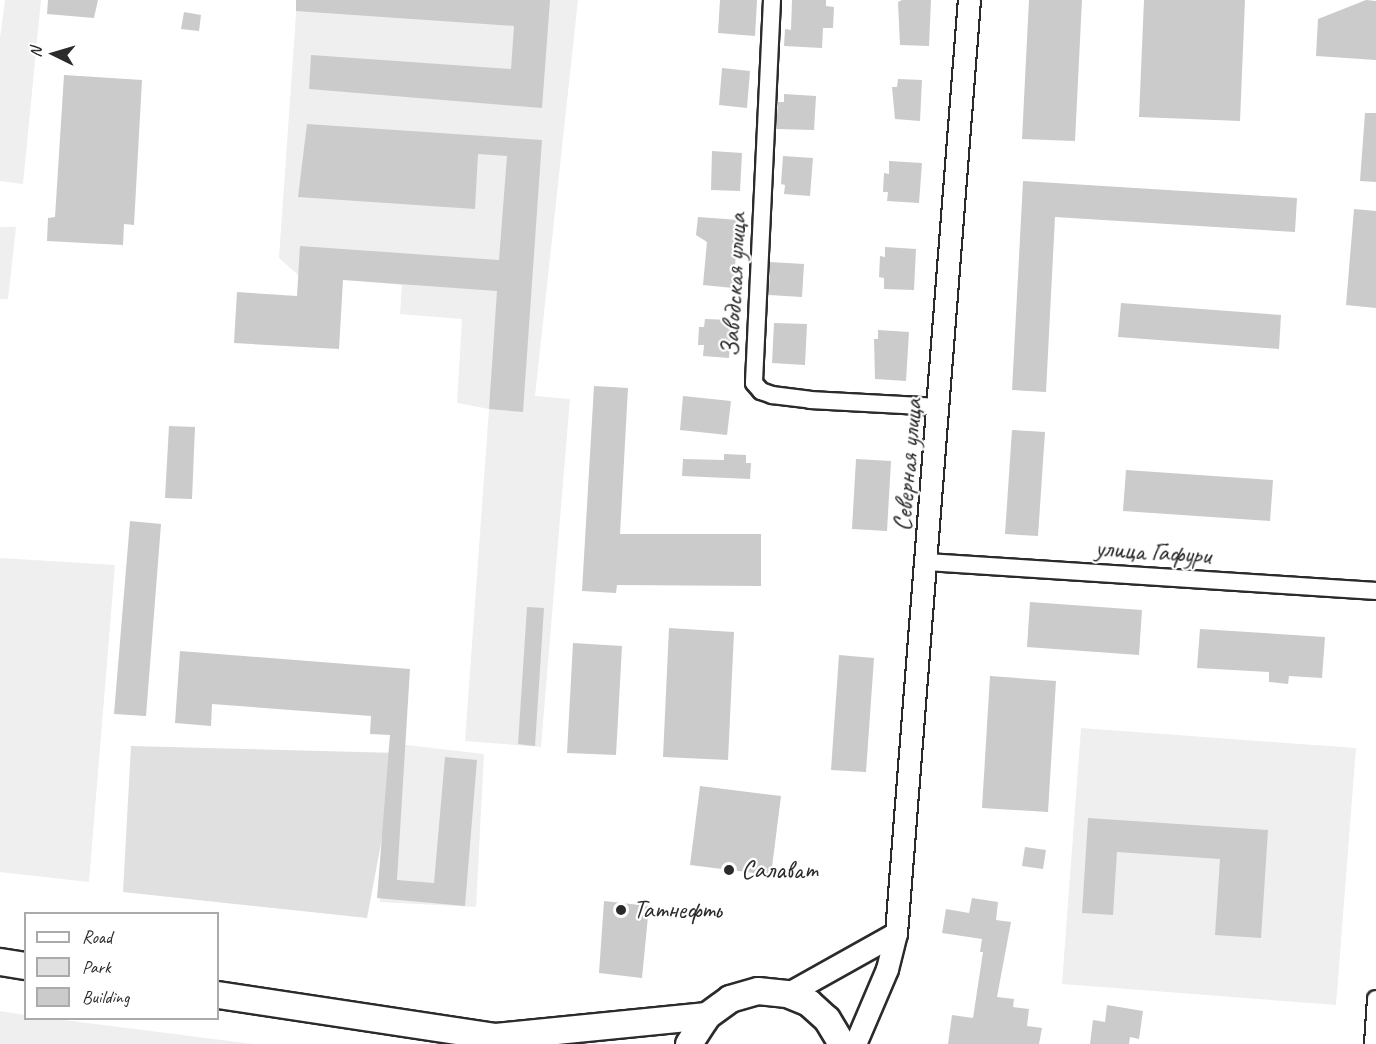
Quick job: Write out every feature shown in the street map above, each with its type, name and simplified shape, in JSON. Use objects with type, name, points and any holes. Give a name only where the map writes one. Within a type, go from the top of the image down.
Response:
[{"type":"main road","points":[[0,962],[24,966]]},
{"type":"main road","points":[[689,1044],[707,1016],[730,999],[749,994],[787,994],[809,1003],[827,1019],[842,1044]]},
{"type":"main road","points":[[219,995],[505,1041],[707,1016]]},
{"type":"street","name":"Заводская улица","points":[[772,0],[754,383],[760,391],[772,395],[810,400],[940,407]]},
{"type":"street","name":"Северная улица","points":[[855,1044],[887,969],[896,933],[940,407],[969,0]]},
{"type":"street","name":"улица Гафури","points":[[927,562],[1376,591]]},
{"type":"street","points":[[787,994],[896,933]]},
{"type":"street","points":[[1373,1044],[1376,999]]},
{"type":"shaded area","points":[[5,0],[41,0],[23,184],[0,181],[0,38]]},
{"type":"shaded area","points":[[297,0],[578,0],[535,396],[570,399],[541,747],[465,741],[489,409],[457,403],[462,319],[400,314],[402,285],[298,275],[279,258]]},
{"type":"shaded area","points":[[0,227],[16,227],[8,299],[0,299]]},
{"type":"shaded area","points":[[0,558],[115,565],[89,882],[0,872]]},
{"type":"shaded area","points":[[1081,728],[1356,748],[1336,1005],[1062,984]]},
{"type":"shaded area","points":[[389,743],[484,754],[476,907],[380,902]]},
{"type":"shaded area","points":[[0,1011],[24,1015],[24,1020],[64,1020],[253,1044],[0,1044]]},
{"type":"green space","points":[[131,746],[398,753],[367,918],[123,892]]},
{"type":"building","points":[[48,0],[98,0],[94,18],[47,14]]},
{"type":"building","points":[[296,0],[550,0],[542,108],[309,89],[311,55],[511,69],[514,26],[296,11]]},
{"type":"building","points":[[720,0],[757,0],[755,36],[718,33]]},
{"type":"building","points":[[792,0],[826,0],[826,6],[834,7],[833,28],[823,28],[822,48],[784,46],[785,29],[791,30]]},
{"type":"building","points":[[931,0],[929,46],[900,45],[898,2]]},
{"type":"building","points":[[1029,0],[1082,0],[1075,141],[1022,139]]},
{"type":"building","points":[[1144,0],[1245,0],[1240,121],[1139,117]]},
{"type":"building","points":[[1366,0],[1376,1],[1376,60],[1316,56],[1318,19]]},
{"type":"building","points":[[184,12],[201,15],[199,31],[181,29]]},
{"type":"building","points":[[722,68],[750,71],[747,108],[719,105]]},
{"type":"building","points":[[64,75],[142,80],[134,225],[124,224],[123,245],[47,241],[48,218],[55,217]]},
{"type":"building","points":[[898,79],[922,80],[920,121],[895,119],[892,87],[897,87]]},
{"type":"building","points":[[784,94],[816,96],[814,130],[776,129],[778,102],[784,102]]},
{"type":"building","points":[[1365,113],[1376,113],[1376,182],[1360,181]]},
{"type":"building","points":[[307,124],[542,140],[523,412],[489,409],[497,291],[343,280],[339,349],[234,343],[237,292],[297,296],[300,246],[499,260],[507,156],[478,154],[475,209],[298,197]]},
{"type":"building","points":[[712,151],[742,153],[740,191],[711,190]]},
{"type":"building","points":[[783,156],[813,158],[810,196],[784,194],[785,185],[781,184]]},
{"type":"building","points":[[889,161],[922,163],[919,203],[887,201],[888,192],[883,192],[884,173],[889,174]]},
{"type":"building","points":[[1023,181],[1297,198],[1295,232],[1055,217],[1046,392],[1012,390]]},
{"type":"building","points":[[1354,209],[1376,211],[1376,308],[1346,305]]},
{"type":"building","points":[[698,217],[739,220],[733,288],[703,285],[707,242],[696,235]]},
{"type":"building","points":[[885,247],[916,249],[914,290],[884,289],[884,278],[879,277],[880,256],[885,257]]},
{"type":"building","points":[[770,262],[804,264],[802,297],[769,295]]},
{"type":"building","points":[[1121,303],[1281,315],[1279,349],[1118,337]]},
{"type":"building","points":[[705,319],[732,320],[729,358],[703,356],[704,345],[698,345],[699,327],[704,327]]},
{"type":"building","points":[[774,323],[807,324],[805,365],[772,363]]},
{"type":"building","points":[[878,330],[909,332],[906,381],[875,379],[874,339],[878,339]]},
{"type":"building","points":[[594,386],[628,388],[620,534],[761,534],[761,586],[617,585],[616,593],[582,591]]},
{"type":"building","points":[[683,396],[731,401],[727,435],[680,430]]},
{"type":"building","points":[[169,426],[195,427],[192,499],[165,498]]},
{"type":"building","points":[[1012,430],[1045,432],[1038,536],[1005,534]]},
{"type":"building","points":[[724,454],[746,455],[746,463],[751,463],[750,479],[682,476],[683,459],[724,460]]},
{"type":"building","points":[[856,459],[891,461],[887,531],[852,529]]},
{"type":"building","points":[[1126,470],[1273,480],[1270,521],[1123,511]]},
{"type":"building","points":[[130,521],[161,524],[146,716],[114,714]]},
{"type":"building","points":[[1030,602],[1142,610],[1139,655],[1027,647]]},
{"type":"building","points":[[527,607],[544,608],[535,746],[518,744]]},
{"type":"building","points":[[669,628],[734,632],[728,760],[663,757]]},
{"type":"building","points":[[1200,629],[1325,637],[1322,678],[1289,676],[1288,684],[1269,682],[1269,672],[1197,668]]},
{"type":"building","points":[[573,643],[622,646],[616,755],[567,753]]},
{"type":"building","points":[[180,651],[410,669],[397,880],[434,883],[445,757],[477,760],[465,906],[377,898],[390,735],[370,734],[371,716],[212,704],[211,726],[175,723]]},
{"type":"building","points":[[839,655],[874,658],[866,772],[831,770]]},
{"type":"building","points":[[990,676],[1056,681],[1048,812],[982,808]]},
{"type":"building","points":[[700,786],[781,796],[771,875],[690,865]]},
{"type":"building","points":[[1088,818],[1268,830],[1261,938],[1215,935],[1220,859],[1117,852],[1113,915],[1082,913]]},
{"type":"building","points":[[1025,847],[1046,850],[1043,869],[1022,866]]},
{"type":"building","points":[[972,898],[998,902],[996,920],[1011,922],[997,997],[1014,999],[1013,1007],[1029,1009],[1027,1026],[1042,1028],[1039,1044],[948,1044],[952,1015],[973,1018],[983,952],[980,952],[982,939],[942,933],[946,909],[969,913]]},
{"type":"building","points":[[604,901],[649,906],[642,978],[599,973]]},
{"type":"building","points":[[1107,1005],[1143,1011],[1139,1039],[1130,1037],[1129,1044],[1090,1044],[1093,1020],[1105,1022]]},
{"type":"place","name":"Салават","points":[[729,870]]},
{"type":"place","name":"Татнефть","points":[[621,910]]}]
